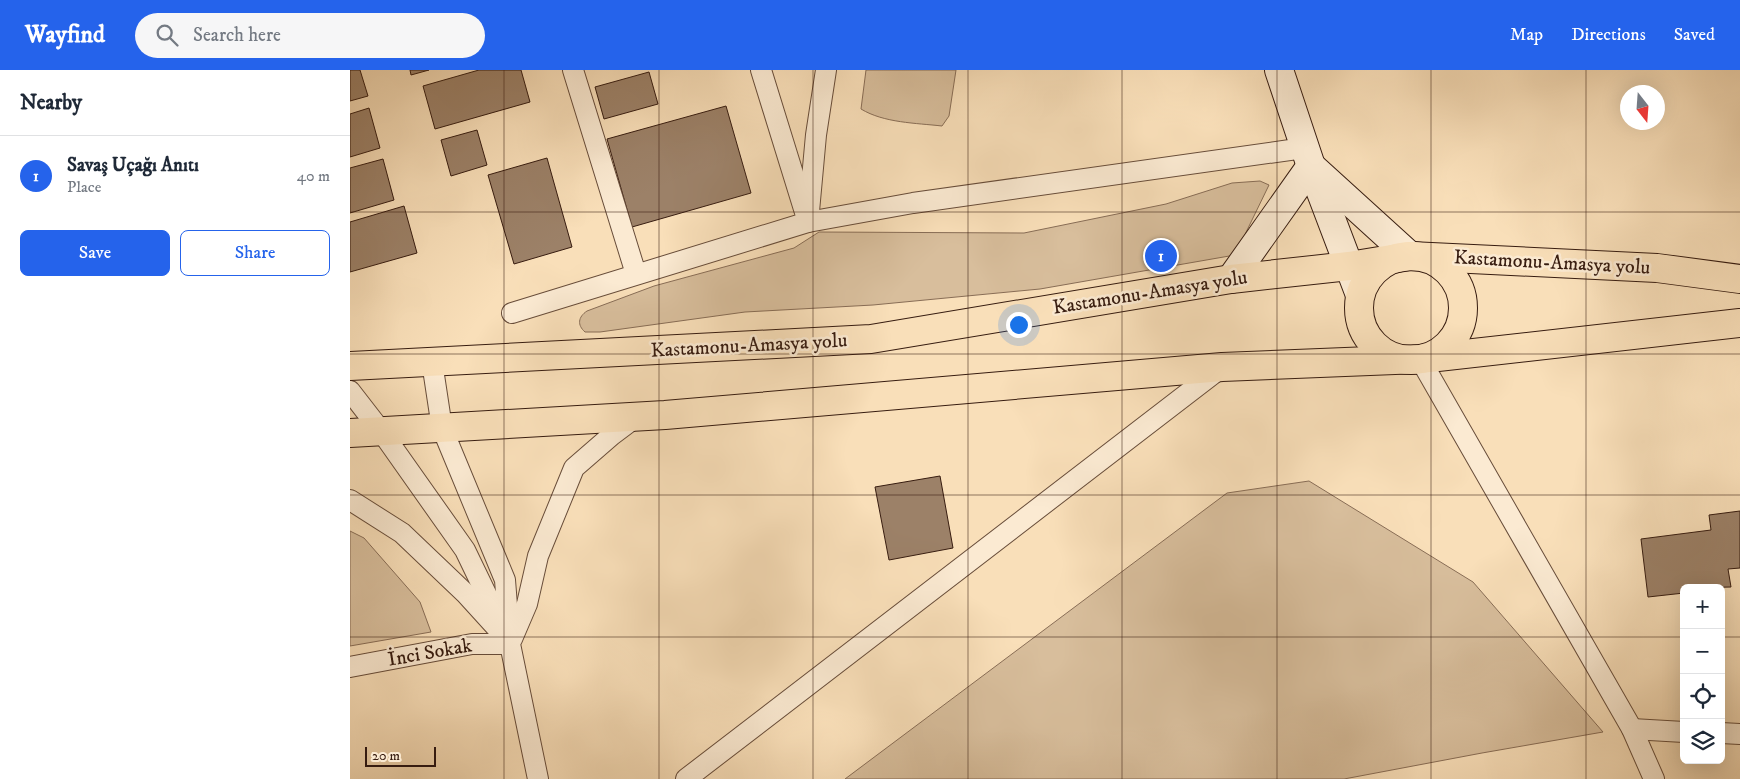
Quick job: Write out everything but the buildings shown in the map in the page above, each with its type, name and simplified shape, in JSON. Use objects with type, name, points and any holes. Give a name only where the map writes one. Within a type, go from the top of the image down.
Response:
[{"type":"main road","name":"Kastamonu-Amasya yolu","points":[[350,366],[871,339],[1231,279],[1349,266],[1410,256],[1656,268],[1740,279]]},
{"type":"main road","points":[[350,433],[636,417],[1222,367],[1420,359],[1437,354],[1450,343],[1460,328],[1464,311],[1462,294],[1455,278],[1442,266],[1427,258],[1410,256],[1393,259],[1378,267],[1366,280],[1360,296],[1359,313],[1363,329],[1373,344],[1386,354],[1403,360],[1420,359],[1740,323]]},
{"type":"street","points":[[573,70],[636,274]]},
{"type":"street","points":[[761,70],[808,222]]},
{"type":"street","points":[[808,222],[816,135],[826,70]]},
{"type":"street","points":[[1279,70],[1308,157],[1360,296]]},
{"type":"street","points":[[512,313],[808,222],[913,203],[1308,157]]},
{"type":"street","points":[[1308,157],[1410,256]]},
{"type":"street","points":[[1231,279],[1308,157]]},
{"type":"street","points":[[1420,359],[1632,729],[1654,779]]},
{"type":"street","points":[[432,362],[442,428],[505,580],[510,644],[538,779]]},
{"type":"street","points":[[686,779],[1222,367]]},
{"type":"street","points":[[350,391],[381,431],[465,550],[510,644]]},
{"type":"street","points":[[510,644],[527,604],[538,556],[574,468],[636,417]]},
{"type":"street","points":[[350,500],[402,533],[466,594],[510,644]]},
{"type":"street","name":"İnci Sokak","points":[[350,667],[472,644],[510,644]]},
{"type":"street","points":[[1632,729],[1680,732]]},
{"type":"street","points":[[1725,733],[1740,734]]},
{"type":"shaded area","points":[[866,70],[956,70],[949,116],[942,126],[890,120],[870,114],[861,109]]},
{"type":"shaded area","points":[[1260,181],[1269,185],[1235,255],[1040,289],[873,305],[745,312],[600,332],[585,332],[580,324],[580,318],[587,311],[654,286],[794,248],[819,232],[1024,233],[1166,204],[1232,183]]},
{"type":"shaded area","points":[[1309,481],[1473,582],[1603,732],[1344,779],[845,779],[1227,493]]},
{"type":"shaded area","points":[[350,531],[364,538],[420,602],[431,632],[350,646]]},
{"type":"place","name":"Savaş Uçağı Anıtı","points":[[1161,256]]}]
